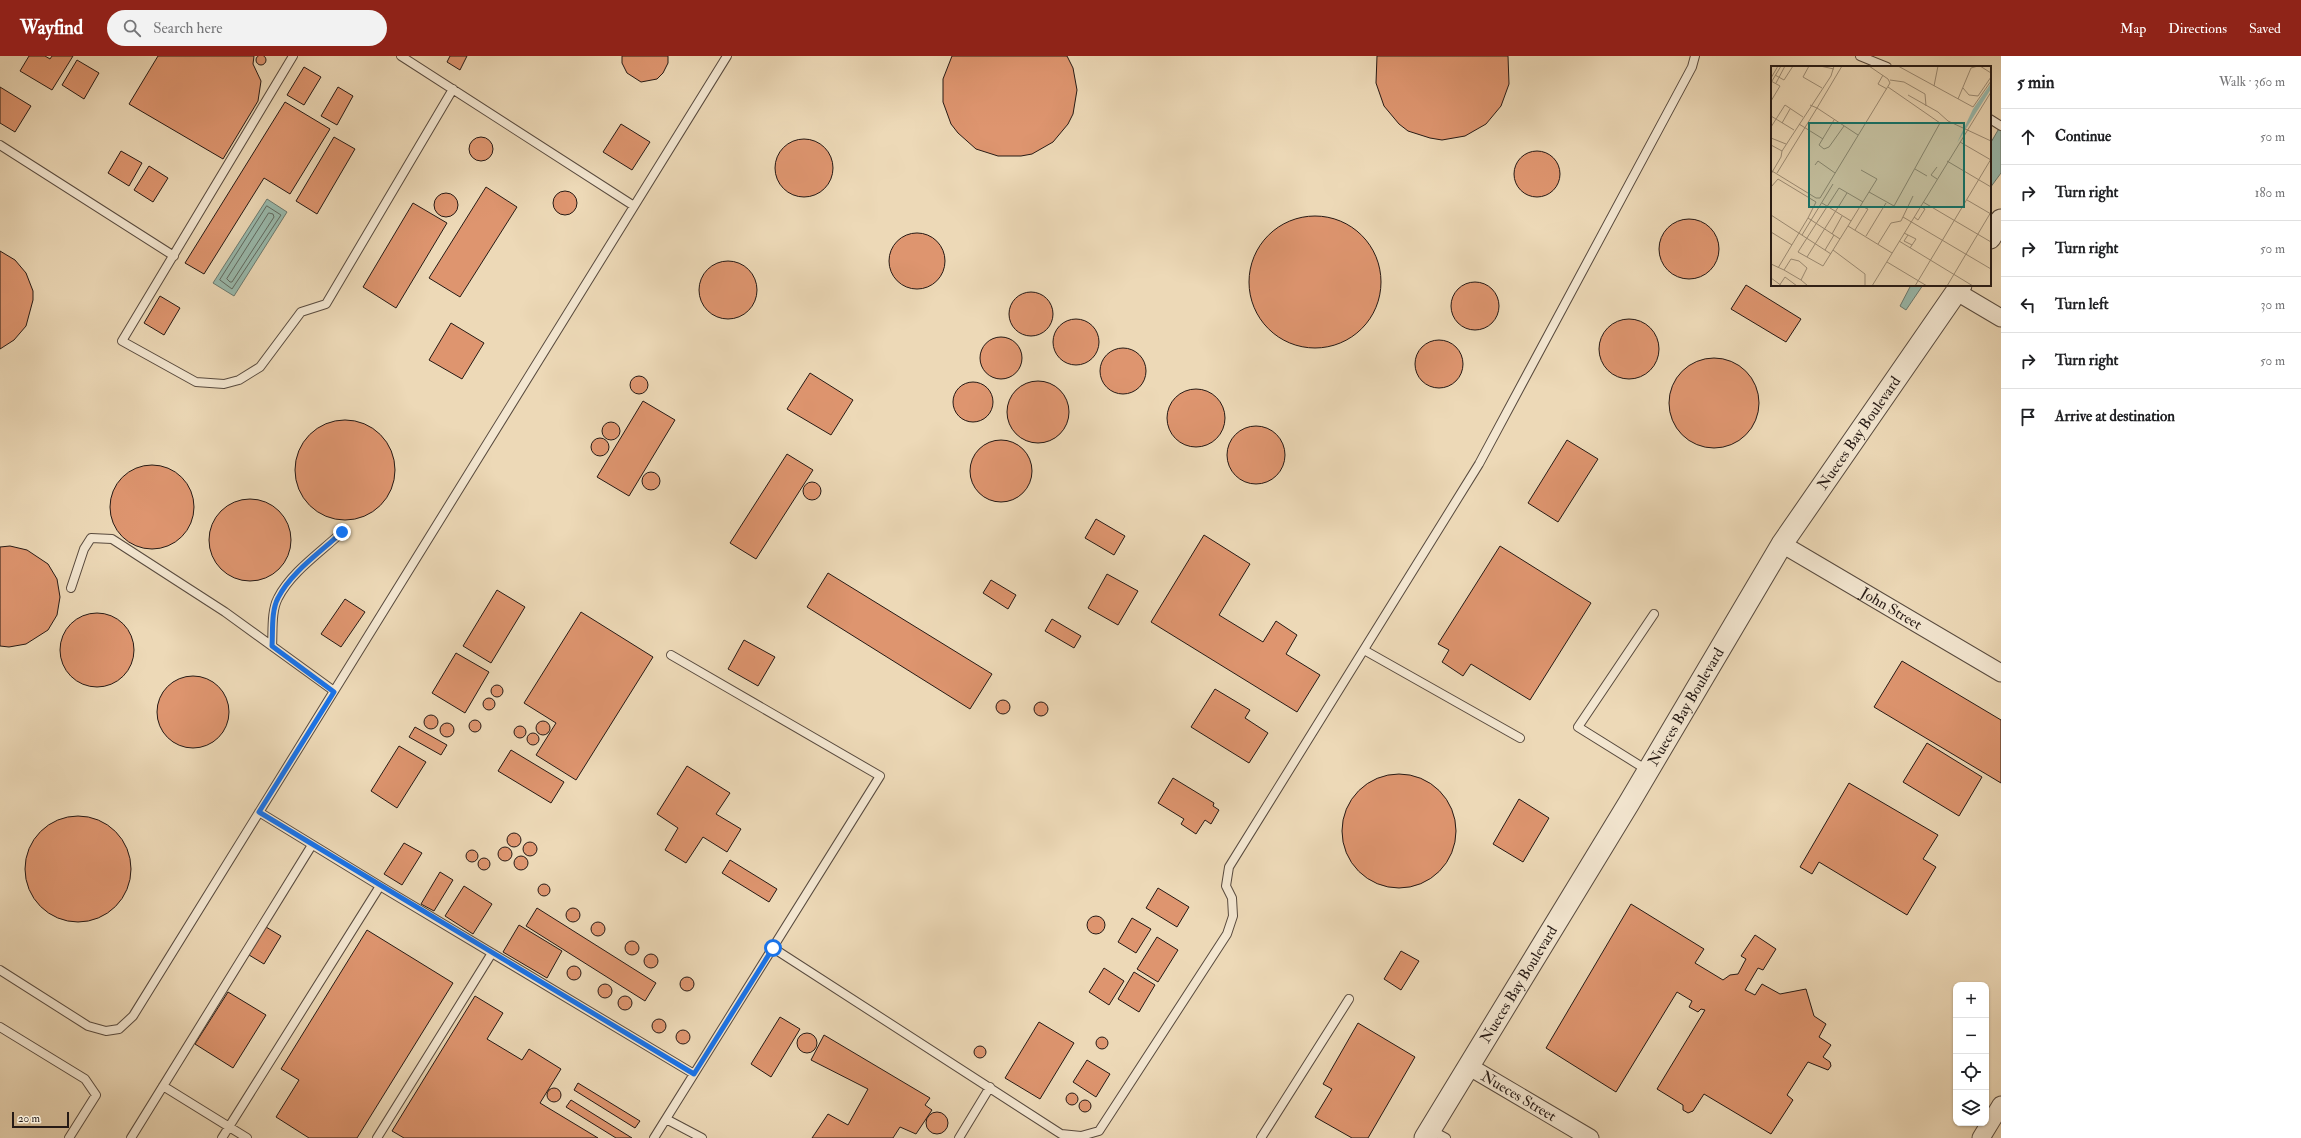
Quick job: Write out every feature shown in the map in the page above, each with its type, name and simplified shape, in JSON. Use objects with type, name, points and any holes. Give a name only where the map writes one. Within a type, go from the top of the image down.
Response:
[{"type":"street","points":[[1991,236],[2001,220]]},
{"type":"street","points":[[1959,289],[2001,318]]},
{"type":"street","name":"Nueces Bay Boulevard","points":[[1434,1135],[1468,1066],[1648,771],[1782,544],[1959,289]]},
{"type":"street","name":"John Street","points":[[1782,544],[2001,673]]},
{"type":"street","name":"Nueces Street","points":[[1468,1066],[1590,1138]]},
{"type":"street","points":[[1981,1138],[2001,1105]]},
{"type":"lane","points":[[293,56],[122,341],[196,382],[224,384],[239,380],[260,367],[301,312],[326,304],[453,89]]},
{"type":"lane","points":[[401,56],[634,206]]},
{"type":"lane","points":[[0,970],[88,1026],[106,1031],[120,1029],[134,1016],[726,56]]},
{"type":"lane","points":[[773,948],[1062,1134],[1081,1136],[1099,1131],[1227,934],[1233,916],[1232,898],[1226,886],[1229,867],[1479,464],[1692,68],[1695,56]]},
{"type":"lane","points":[[1860,56],[1885,66]]},
{"type":"lane","points":[[0,146],[174,256]]},
{"type":"lane","points":[[272,646],[277,598],[293,577],[342,532]]},
{"type":"lane","points":[[72,588],[84,549],[91,538],[112,539],[225,612],[334,692]]},
{"type":"lane","points":[[1648,771],[1578,728],[1654,614]]},
{"type":"lane","points":[[1364,650],[1520,738]]},
{"type":"lane","points":[[654,1138],[880,776],[671,655]]},
{"type":"lane","points":[[259,812],[694,1074]]},
{"type":"lane","points":[[131,1138],[312,844]]},
{"type":"lane","points":[[222,1138],[380,886]]},
{"type":"lane","points":[[377,1138],[492,953]]},
{"type":"lane","points":[[1261,1138],[1349,999]]},
{"type":"lane","points":[[0,1027],[85,1079],[96,1095],[69,1138]]},
{"type":"lane","points":[[163,1086],[247,1138]]},
{"type":"lane","points":[[959,1138],[990,1087]]},
{"type":"lane","points":[[666,1119],[702,1138]]},
{"type":"water","points":[[2001,125],[2001,173],[1991,187],[1991,142]]},
{"type":"water","points":[[267,199],[287,212],[234,296],[213,283]]},
{"type":"water","points":[[1910,286],[1922,286],[1906,310],[1900,306]]},
{"type":"building","points":[[259,55],[263,55],[265,56],[265,64],[259,65],[256,62],[256,58]]},
{"type":"building","points":[[29,56],[45,56],[50,59],[52,56],[73,56],[52,90],[20,71]]},
{"type":"building","points":[[158,56],[254,56],[253,64],[261,81],[258,101],[223,159],[129,104]]},
{"type":"building","points":[[450,56],[467,56],[460,70],[447,62]]},
{"type":"building","points":[[622,56],[668,56],[668,63],[663,73],[657,79],[641,82],[627,73],[622,63]]},
{"type":"building","points":[[952,56],[1067,56],[1073,68],[1077,90],[1073,114],[1068,124],[1053,142],[1032,154],[1021,156],[998,156],[976,149],[958,133],[951,124],[943,102],[943,79]]},
{"type":"building","points":[[1377,56],[1508,56],[1509,84],[1501,106],[1486,124],[1465,136],[1442,140],[1430,138],[1408,131],[1399,124],[1384,106],[1376,83]]},
{"type":"building","points":[[77,60],[99,73],[84,99],[62,85]]},
{"type":"building","points":[[304,67],[321,77],[304,105],[287,95]]},
{"type":"building","points":[[0,87],[31,106],[15,132],[0,123]]},
{"type":"building","points":[[338,87],[353,96],[337,125],[321,116]]},
{"type":"building","points":[[285,102],[330,129],[290,194],[264,178],[204,274],[185,263]]},
{"type":"building","points":[[621,124],[650,142],[632,170],[603,152]]},
{"type":"building","points":[[334,137],[355,149],[317,214],[296,201]]},
{"type":"building","points":[[481,137],[489,141],[493,149],[489,157],[481,161],[473,157],[469,149],[473,141]]},
{"type":"building","points":[[798,139],[810,139],[825,147],[833,162],[833,174],[825,189],[810,197],[798,197],[783,189],[775,174],[775,162],[783,147]]},
{"type":"building","points":[[121,151],[142,163],[129,186],[108,173]]},
{"type":"building","points":[[1537,151],[1550,155],[1556,161],[1560,174],[1556,187],[1550,193],[1537,197],[1524,193],[1518,187],[1514,174],[1518,161],[1524,155]]},
{"type":"building","points":[[149,166],[168,178],[153,202],[134,190]]},
{"type":"building","points":[[486,187],[517,207],[460,297],[429,278]]},
{"type":"building","points":[[565,191],[573,195],[577,203],[573,211],[565,215],[557,211],[553,203],[557,195]]},
{"type":"building","points":[[446,193],[454,197],[458,205],[454,213],[446,217],[438,213],[434,205],[438,197]]},
{"type":"building","points":[[413,203],[447,223],[396,308],[363,287]]},
{"type":"building","points":[[1321,216],[1340,221],[1352,227],[1362,235],[1370,245],[1376,257],[1380,269],[1380,295],[1376,307],[1370,319],[1362,329],[1352,337],[1340,343],[1328,347],[1309,348],[1290,343],[1278,337],[1268,329],[1260,319],[1254,307],[1250,295],[1249,276],[1254,257],[1260,245],[1268,235],[1278,227],[1290,221],[1302,217]]},
{"type":"building","points":[[1683,219],[1695,219],[1706,224],[1714,232],[1719,243],[1717,261],[1706,274],[1695,279],[1683,279],[1672,274],[1664,266],[1659,255],[1659,243],[1664,232],[1672,224]]},
{"type":"building","points":[[917,233],[928,235],[937,241],[943,250],[945,261],[943,272],[937,281],[928,287],[917,289],[906,287],[897,281],[891,272],[889,261],[891,250],[897,241],[906,235]]},
{"type":"building","points":[[0,251],[15,260],[26,273],[33,291],[33,300],[26,326],[14,340],[0,349]]},
{"type":"building","points":[[722,261],[734,261],[749,269],[757,284],[757,296],[749,311],[734,319],[722,319],[707,311],[699,296],[699,284],[707,269]]},
{"type":"building","points":[[1475,282],[1484,284],[1492,289],[1497,297],[1499,306],[1497,315],[1492,323],[1484,328],[1475,330],[1466,328],[1458,323],[1453,315],[1451,306],[1453,297],[1458,289],[1466,284]]},
{"type":"building","points":[[1746,285],[1801,319],[1786,342],[1731,309]]},
{"type":"building","points":[[1031,292],[1043,296],[1049,302],[1053,314],[1049,326],[1043,332],[1031,336],[1019,332],[1013,326],[1009,314],[1013,302],[1019,296]]},
{"type":"building","points":[[160,296],[180,308],[164,335],[144,323]]},
{"type":"building","points":[[1076,319],[1089,323],[1095,329],[1099,342],[1095,355],[1089,361],[1076,365],[1063,361],[1057,355],[1053,342],[1057,329],[1063,323]]},
{"type":"building","points":[[1623,319],[1635,319],[1646,324],[1654,332],[1659,343],[1657,361],[1646,374],[1635,379],[1623,379],[1612,374],[1604,366],[1599,355],[1599,343],[1604,332],[1612,324]]},
{"type":"building","points":[[451,323],[484,343],[462,379],[429,360]]},
{"type":"building","points":[[997,337],[1005,337],[1013,340],[1019,346],[1022,358],[1019,370],[1013,376],[1005,379],[997,379],[989,376],[983,370],[980,362],[980,354],[983,346],[989,340]]},
{"type":"building","points":[[1439,340],[1448,342],[1456,347],[1461,355],[1463,364],[1461,373],[1456,381],[1448,386],[1439,388],[1430,386],[1422,381],[1417,373],[1415,364],[1417,355],[1422,347],[1430,342]]},
{"type":"building","points":[[1123,348],[1136,352],[1142,358],[1146,371],[1142,384],[1136,390],[1123,394],[1110,390],[1104,384],[1100,371],[1104,358],[1110,352]]},
{"type":"building","points":[[1714,358],[1731,361],[1746,371],[1756,386],[1759,403],[1756,420],[1746,435],[1731,445],[1714,448],[1697,445],[1682,435],[1672,420],[1669,403],[1672,386],[1682,371],[1697,361]]},
{"type":"building","points":[[810,373],[853,400],[831,435],[787,409]]},
{"type":"building","points":[[639,376],[645,379],[648,385],[645,391],[639,394],[633,391],[630,385],[633,379]]},
{"type":"building","points":[[1032,381],[1044,381],[1060,390],[1067,400],[1069,412],[1067,424],[1060,434],[1044,443],[1032,443],[1021,438],[1012,429],[1007,418],[1007,406],[1012,395],[1021,386]]},
{"type":"building","points":[[977,382],[984,385],[990,391],[993,402],[992,410],[984,419],[977,422],[969,422],[962,419],[954,410],[953,398],[956,391],[965,383]]},
{"type":"building","points":[[1190,389],[1202,389],[1217,397],[1225,412],[1225,424],[1217,439],[1202,447],[1190,447],[1175,439],[1167,424],[1167,412],[1175,397]]},
{"type":"building","points":[[643,401],[675,420],[629,496],[597,477]]},
{"type":"building","points":[[345,420],[355,421],[373,428],[387,442],[394,460],[394,480],[387,498],[373,512],[355,519],[345,520],[335,519],[317,512],[303,498],[296,480],[295,470],[296,460],[303,442],[317,428],[335,421]]},
{"type":"building","points":[[611,422],[617,425],[620,431],[617,437],[611,440],[605,437],[602,431],[605,425]]},
{"type":"building","points":[[1250,426],[1262,426],[1277,434],[1285,449],[1285,461],[1277,476],[1262,484],[1250,484],[1235,476],[1227,461],[1227,449],[1235,434]]},
{"type":"building","points":[[600,438],[606,441],[609,447],[606,453],[600,456],[594,453],[591,447],[594,441]]},
{"type":"building","points":[[1001,440],[1018,445],[1023,449],[1027,454],[1032,471],[1027,488],[1023,493],[1018,497],[1001,502],[984,497],[979,493],[975,488],[970,471],[975,454],[979,449],[984,445]]},
{"type":"building","points":[[1567,440],[1598,459],[1558,522],[1528,503]]},
{"type":"building","points":[[787,454],[813,470],[756,559],[730,543]]},
{"type":"building","points":[[152,465],[168,468],[182,477],[191,491],[194,507],[191,523],[182,537],[168,546],[152,549],[136,546],[122,537],[113,523],[110,507],[113,491],[122,477],[136,468]]},
{"type":"building","points":[[651,472],[657,475],[660,481],[657,487],[651,490],[645,487],[642,481],[645,475]]},
{"type":"building","points":[[812,482],[818,485],[821,491],[818,497],[812,500],[806,497],[803,491],[806,485]]},
{"type":"building","points":[[250,499],[266,502],[279,511],[288,524],[291,540],[288,556],[279,569],[266,578],[250,581],[234,578],[221,569],[212,556],[209,540],[212,524],[221,511],[234,502]]},
{"type":"building","points":[[1096,519],[1125,536],[1114,555],[1085,538]]},
{"type":"building","points":[[1204,535],[1250,564],[1219,615],[1263,642],[1276,621],[1297,635],[1286,654],[1320,675],[1297,712],[1151,622]]},
{"type":"building","points":[[10,546],[27,550],[48,564],[57,579],[60,597],[57,615],[48,630],[26,644],[9,647],[0,646],[0,547]]},
{"type":"building","points":[[1500,546],[1591,603],[1530,700],[1471,664],[1463,676],[1442,662],[1449,650],[1438,644]]},
{"type":"building","points":[[828,573],[992,674],[970,709],[807,607]]},
{"type":"building","points":[[1107,574],[1138,591],[1118,625],[1088,608]]},
{"type":"building","points":[[991,580],[1016,595],[1008,609],[983,593]]},
{"type":"building","points":[[497,590],[525,607],[491,663],[463,646]]},
{"type":"building","points":[[345,599],[365,612],[341,647],[321,634]]},
{"type":"building","points":[[581,612],[653,657],[576,780],[536,755],[556,723],[524,703]]},
{"type":"building","points":[[97,613],[111,616],[123,624],[131,636],[134,650],[131,664],[123,676],[111,684],[97,687],[83,684],[71,676],[63,664],[60,650],[63,636],[71,624],[83,616]]},
{"type":"building","points":[[1052,619],[1081,636],[1074,648],[1045,631]]},
{"type":"building","points":[[744,640],[775,657],[758,686],[728,669]]},
{"type":"building","points":[[456,653],[489,672],[465,713],[432,693]]},
{"type":"building","points":[[1902,661],[2001,720],[2001,783],[1874,707]]},
{"type":"building","points":[[193,676],[207,679],[219,686],[226,698],[229,712],[226,726],[219,738],[207,745],[193,748],[179,745],[167,738],[160,726],[157,712],[160,698],[167,686],[179,679]]},
{"type":"building","points":[[495,685],[499,685],[503,691],[499,697],[495,697],[491,693],[491,689]]},
{"type":"building","points":[[1215,689],[1250,710],[1245,718],[1268,733],[1249,763],[1191,727]]},
{"type":"building","points":[[487,698],[491,698],[495,704],[491,710],[487,710],[483,706],[483,702]]},
{"type":"building","points":[[1000,700],[1006,700],[1010,704],[1010,710],[1006,714],[1000,714],[996,710],[996,704]]},
{"type":"building","points":[[1038,702],[1044,702],[1048,706],[1048,712],[1044,716],[1038,716],[1034,712],[1034,706]]},
{"type":"building","points":[[428,715],[434,715],[438,719],[438,725],[434,729],[428,729],[424,725],[424,719]]},
{"type":"building","points":[[473,720],[477,720],[481,726],[477,732],[473,732],[469,728],[469,724]]},
{"type":"building","points":[[540,721],[546,721],[550,725],[550,731],[546,735],[540,735],[536,731],[536,725]]},
{"type":"building","points":[[444,723],[450,723],[454,727],[454,733],[450,737],[444,737],[440,733],[440,727]]},
{"type":"building","points":[[518,726],[522,726],[526,732],[522,738],[518,738],[514,734],[514,730]]},
{"type":"building","points":[[415,727],[447,745],[441,755],[409,737]]},
{"type":"building","points":[[531,733],[535,733],[539,739],[535,745],[531,745],[527,741],[527,737]]},
{"type":"building","points":[[1927,743],[1982,777],[1959,816],[1903,782]]},
{"type":"building","points":[[399,746],[426,762],[397,808],[371,791]]},
{"type":"building","points":[[511,750],[564,782],[551,803],[498,771]]},
{"type":"building","points":[[687,766],[730,793],[716,814],[741,829],[727,852],[703,837],[686,863],[665,850],[678,828],[657,814]]},
{"type":"building","points":[[1399,774],[1421,778],[1431,783],[1447,799],[1452,809],[1456,831],[1452,853],[1447,863],[1431,879],[1421,884],[1399,888],[1377,884],[1367,879],[1351,863],[1346,853],[1342,831],[1346,809],[1351,799],[1367,783],[1377,778]]},
{"type":"building","points":[[1173,778],[1214,803],[1213,806],[1219,810],[1211,824],[1205,820],[1196,834],[1181,824],[1184,819],[1158,803]]},
{"type":"building","points":[[1849,783],[1938,835],[1923,859],[1936,867],[1907,915],[1819,862],[1812,874],[1800,867]]},
{"type":"building","points":[[1519,799],[1549,818],[1523,862],[1493,844]]},
{"type":"building","points":[[78,816],[98,820],[116,831],[127,849],[131,869],[127,889],[116,907],[98,918],[78,922],[58,918],[40,907],[29,889],[25,869],[29,849],[40,831],[58,820]]},
{"type":"building","points":[[511,833],[517,833],[521,837],[521,843],[517,847],[511,847],[507,843],[507,837]]},
{"type":"building","points":[[527,842],[533,842],[537,846],[537,852],[533,856],[527,856],[523,852],[523,846]]},
{"type":"building","points":[[404,843],[422,853],[402,885],[384,874]]},
{"type":"building","points":[[502,847],[508,847],[512,851],[512,857],[508,861],[502,861],[498,857],[498,851]]},
{"type":"building","points":[[472,850],[476,852],[478,856],[476,860],[472,862],[468,860],[466,856],[468,852]]},
{"type":"building","points":[[518,856],[524,856],[528,860],[528,866],[524,870],[518,870],[514,866],[514,860]]},
{"type":"building","points":[[484,858],[488,860],[490,864],[488,868],[484,870],[480,868],[478,864],[480,860]]},
{"type":"building","points":[[730,860],[777,889],[769,902],[722,873]]},
{"type":"building","points":[[440,872],[453,880],[434,911],[421,904]]},
{"type":"building","points":[[544,884],[548,886],[550,890],[548,894],[544,896],[540,894],[538,890],[540,886]]},
{"type":"building","points":[[464,886],[492,904],[473,934],[445,916]]},
{"type":"building","points":[[1158,888],[1189,907],[1177,927],[1146,908]]},
{"type":"building","points":[[1631,904],[1704,949],[1695,963],[1723,980],[1730,975],[1738,974],[1746,959],[1741,956],[1755,935],[1776,949],[1763,970],[1758,968],[1745,990],[1755,995],[1762,984],[1780,994],[1806,989],[1814,1016],[1826,1024],[1819,1037],[1831,1045],[1823,1057],[1830,1062],[1831,1066],[1828,1070],[1808,1062],[1787,1095],[1793,1100],[1771,1134],[1704,1094],[1693,1111],[1688,1113],[1683,1110],[1683,1105],[1657,1089],[1705,1010],[1701,1009],[1698,1012],[1689,1007],[1692,1001],[1677,992],[1616,1092],[1546,1048]]},
{"type":"building","points":[[537,908],[656,983],[645,1001],[526,926]]},
{"type":"building","points":[[570,908],[576,908],[580,912],[580,918],[576,922],[570,922],[566,918],[566,912]]},
{"type":"building","points":[[1096,916],[1102,919],[1105,925],[1102,931],[1096,934],[1090,931],[1087,925],[1090,919]]},
{"type":"building","points":[[1132,918],[1151,929],[1136,953],[1118,942]]},
{"type":"building","points":[[595,922],[601,922],[605,926],[605,932],[601,936],[595,936],[591,932],[591,926]]},
{"type":"building","points":[[519,925],[562,951],[547,978],[503,952]]},
{"type":"building","points":[[266,927],[281,936],[264,964],[249,955]]},
{"type":"building","points":[[367,930],[453,983],[357,1138],[309,1138],[276,1117],[299,1080],[281,1069]]},
{"type":"building","points":[[1157,937],[1178,950],[1158,982],[1137,969]]},
{"type":"building","points":[[629,941],[635,941],[639,945],[639,951],[635,955],[629,955],[625,951],[625,945]]},
{"type":"building","points":[[1401,951],[1419,961],[1401,990],[1384,979]]},
{"type":"building","points":[[648,954],[654,954],[658,958],[658,964],[654,968],[648,968],[644,964],[644,958]]},
{"type":"building","points":[[571,966],[577,966],[581,970],[581,976],[577,980],[571,980],[567,976],[567,970]]},
{"type":"building","points":[[1104,968],[1124,981],[1109,1005],[1089,992]]},
{"type":"building","points":[[1134,972],[1155,985],[1139,1012],[1118,999]]},
{"type":"building","points":[[684,977],[690,977],[694,981],[694,987],[690,991],[684,991],[680,987],[680,981]]},
{"type":"building","points":[[602,984],[608,984],[612,988],[612,994],[608,998],[602,998],[598,994],[598,988]]},
{"type":"building","points":[[228,992],[266,1015],[233,1068],[195,1044]]},
{"type":"building","points":[[475,996],[503,1013],[487,1039],[522,1060],[529,1049],[561,1069],[540,1103],[598,1138],[404,1138],[392,1131]]},
{"type":"building","points":[[622,996],[628,996],[632,1000],[632,1006],[628,1010],[622,1010],[618,1006],[618,1000]]},
{"type":"building","points":[[780,1017],[800,1029],[771,1077],[751,1064]]},
{"type":"building","points":[[656,1019],[662,1019],[666,1023],[666,1029],[662,1033],[656,1033],[652,1029],[652,1023]]},
{"type":"building","points":[[1039,1022],[1074,1043],[1040,1099],[1005,1078]]},
{"type":"building","points":[[1358,1023],[1415,1057],[1368,1138],[1352,1138],[1315,1117],[1332,1089],[1323,1084]]},
{"type":"building","points":[[680,1030],[686,1030],[690,1034],[690,1040],[686,1044],[680,1044],[676,1040],[676,1034]]},
{"type":"building","points":[[803,1033],[811,1033],[817,1039],[817,1047],[811,1053],[803,1053],[797,1047],[797,1039]]},
{"type":"building","points":[[824,1035],[930,1098],[925,1105],[932,1110],[916,1134],[900,1127],[893,1138],[812,1138],[828,1114],[848,1125],[868,1089],[811,1060]]},
{"type":"building","points":[[1100,1037],[1104,1037],[1108,1043],[1104,1049],[1100,1049],[1096,1045],[1096,1041]]},
{"type":"building","points":[[978,1046],[982,1046],[986,1052],[982,1058],[978,1058],[974,1054],[974,1050]]},
{"type":"building","points":[[1087,1060],[1110,1074],[1096,1097],[1073,1082]]},
{"type":"building","points":[[578,1083],[640,1121],[635,1128],[574,1090]]},
{"type":"building","points":[[554,1088],[559,1090],[561,1095],[559,1100],[554,1102],[549,1100],[547,1095],[549,1090]]},
{"type":"building","points":[[1070,1093],[1074,1093],[1078,1099],[1074,1105],[1070,1105],[1066,1101],[1066,1097]]},
{"type":"building","points":[[571,1100],[632,1138],[616,1138],[566,1107]]},
{"type":"building","points":[[1083,1100],[1087,1100],[1091,1106],[1087,1112],[1083,1112],[1079,1108],[1079,1104]]},
{"type":"building","points":[[937,1112],[945,1115],[948,1123],[945,1131],[937,1134],[929,1131],[926,1123],[929,1115]]},
{"type":"route","points":[[342,532],[293,577],[277,598],[272,646],[334,692],[259,812],[694,1074],[773,948]]}]
